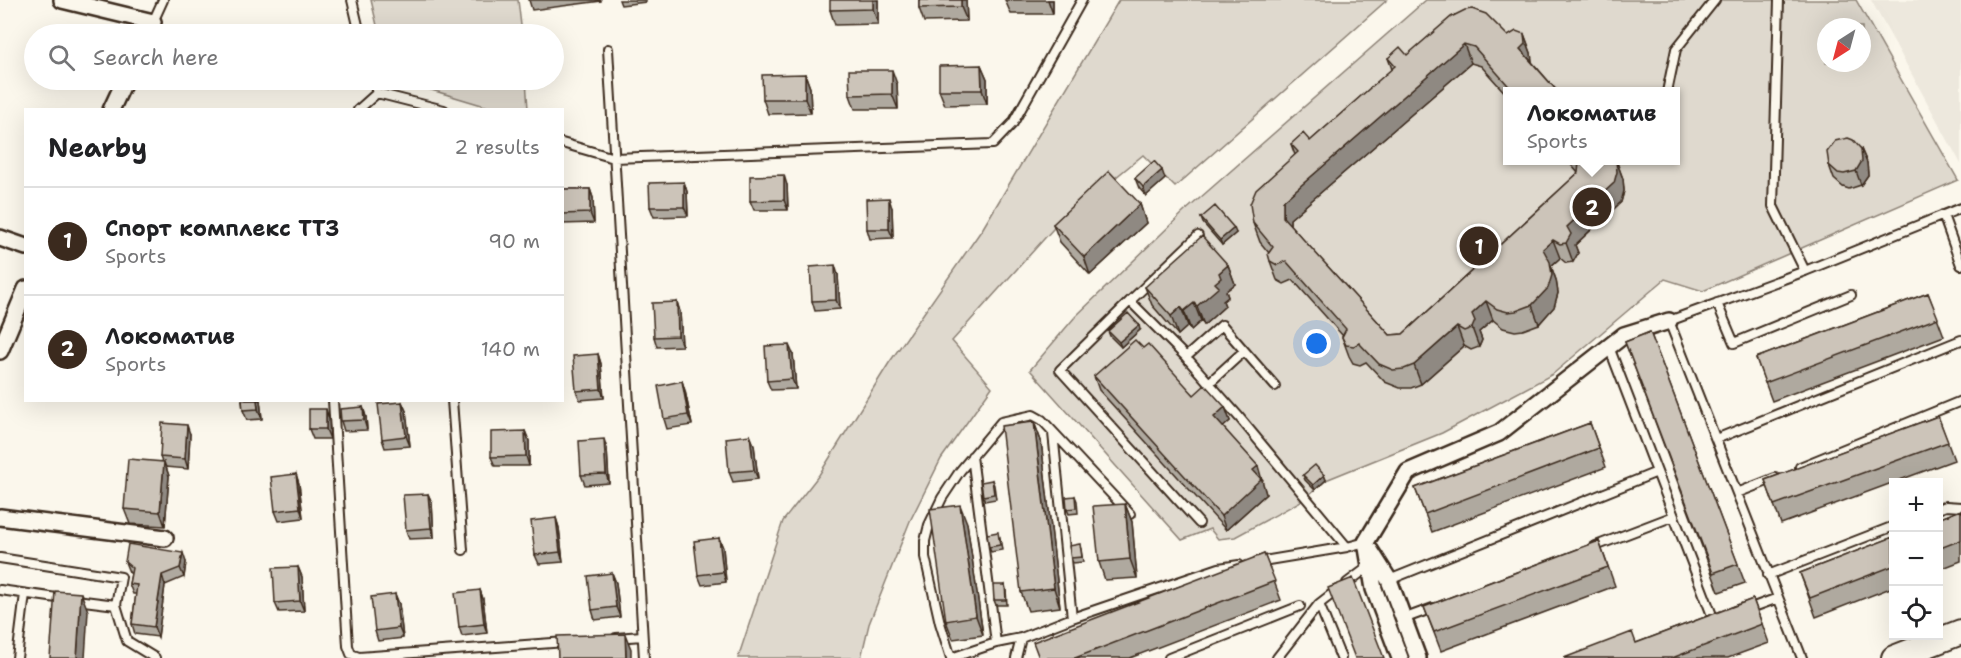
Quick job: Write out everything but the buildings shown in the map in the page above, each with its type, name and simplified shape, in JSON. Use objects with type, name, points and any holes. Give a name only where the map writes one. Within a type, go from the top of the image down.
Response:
[{"type":"main road","points":[[1894,658],[1961,632]]},
{"type":"street","points":[[62,0],[137,24]]},
{"type":"street","points":[[112,108],[120,90]]},
{"type":"street","points":[[0,238],[24,246]]},
{"type":"street","points":[[0,351],[24,294]]},
{"type":"street","points":[[1418,658],[1389,580],[1374,563],[1366,542],[1408,472],[1490,438],[1509,427],[1624,336],[1669,321]]},
{"type":"street","points":[[0,517],[165,538]]},
{"type":"street","points":[[1374,563],[1374,589],[1400,658]]},
{"type":"lane","points":[[152,24],[163,0]]},
{"type":"lane","points":[[352,0],[358,24]]},
{"type":"lane","points":[[564,143],[614,158],[993,144],[1013,123],[1082,0]]},
{"type":"lane","points":[[1668,87],[1676,49],[1714,0]]},
{"type":"lane","points":[[1779,0],[1773,206],[1804,271]]},
{"type":"lane","points":[[608,50],[644,658]]},
{"type":"lane","points":[[377,93],[430,108]]},
{"type":"lane","points":[[359,108],[377,93]]},
{"type":"lane","points":[[1802,658],[1669,321],[1804,271],[1961,208]]},
{"type":"lane","points":[[1943,215],[1961,265]]},
{"type":"lane","points":[[1198,236],[1060,370],[1199,523]]},
{"type":"lane","points":[[1717,303],[1734,343],[1851,295]]},
{"type":"lane","points":[[1130,301],[1209,383],[1347,547]]},
{"type":"lane","points":[[1186,357],[1222,325],[1275,386]]},
{"type":"lane","points":[[1716,439],[1961,340]]},
{"type":"lane","points":[[1609,347],[1715,623]]},
{"type":"lane","points":[[1209,383],[1244,351]]},
{"type":"lane","points":[[1790,471],[1961,401]]},
{"type":"lane","points":[[333,402],[348,646],[351,654],[359,657],[571,641]]},
{"type":"lane","points":[[452,402],[463,550]]},
{"type":"lane","points":[[1110,515],[1130,513],[1042,420],[1033,415],[1000,422],[942,498],[929,525],[925,541],[925,557],[937,612],[951,658],[996,643],[1021,638],[1072,618],[1219,568],[1366,542]]},
{"type":"lane","points":[[1053,433],[1072,618]]},
{"type":"lane","points":[[972,456],[996,643]]},
{"type":"lane","points":[[1389,580],[1657,472]]},
{"type":"lane","points":[[1737,493],[1780,476]]},
{"type":"lane","points":[[1943,507],[1961,507]]},
{"type":"lane","points":[[1587,549],[1674,516]]},
{"type":"lane","points":[[1768,574],[1889,528]]},
{"type":"lane","points":[[0,558],[121,577],[116,605],[127,641],[155,658]]},
{"type":"lane","points":[[1277,658],[1319,603],[1374,563]]},
{"type":"lane","points":[[0,590],[116,605]]},
{"type":"lane","points":[[17,658],[25,594]]},
{"type":"lane","points":[[1736,614],[1778,598]]},
{"type":"lane","points":[[1319,603],[1341,658]]},
{"type":"lane","points":[[1403,619],[1447,603]]},
{"type":"lane","points":[[1169,658],[1300,606]]},
{"type":"lane","points":[[1705,627],[1725,619]]},
{"type":"lane","points":[[606,639],[642,636]]},
{"type":"lane","points":[[1016,658],[1021,638]]},
{"type":"shaded area","points":[[371,0],[518,0],[521,24],[377,24]]},
{"type":"shaded area","points":[[1119,0],[1387,0],[1175,187],[1143,155],[1053,229],[952,341],[992,387],[941,459],[910,521],[869,624],[861,658],[738,658],[783,521],[819,475],[889,363],[983,228]]},
{"type":"shaded area","points":[[1426,0],[1856,0],[1866,18],[1817,18],[1817,72],[1871,72],[1871,26],[1958,180],[1703,291],[1665,279],[1553,374],[1442,433],[1326,480],[1303,500],[1235,537],[1218,539],[1210,529],[1182,540],[1030,370],[1075,317],[1184,212]]},
{"type":"shaded area","points":[[1871,0],[1961,0],[1961,164]]},
{"type":"shaded area","points":[[432,90],[527,90],[528,108],[492,108]]},
{"type":"place","name":"Локоматив","points":[[1592,207]]},
{"type":"place","name":"Спорт комплекс ТТЗ","points":[[1479,246]]}]
